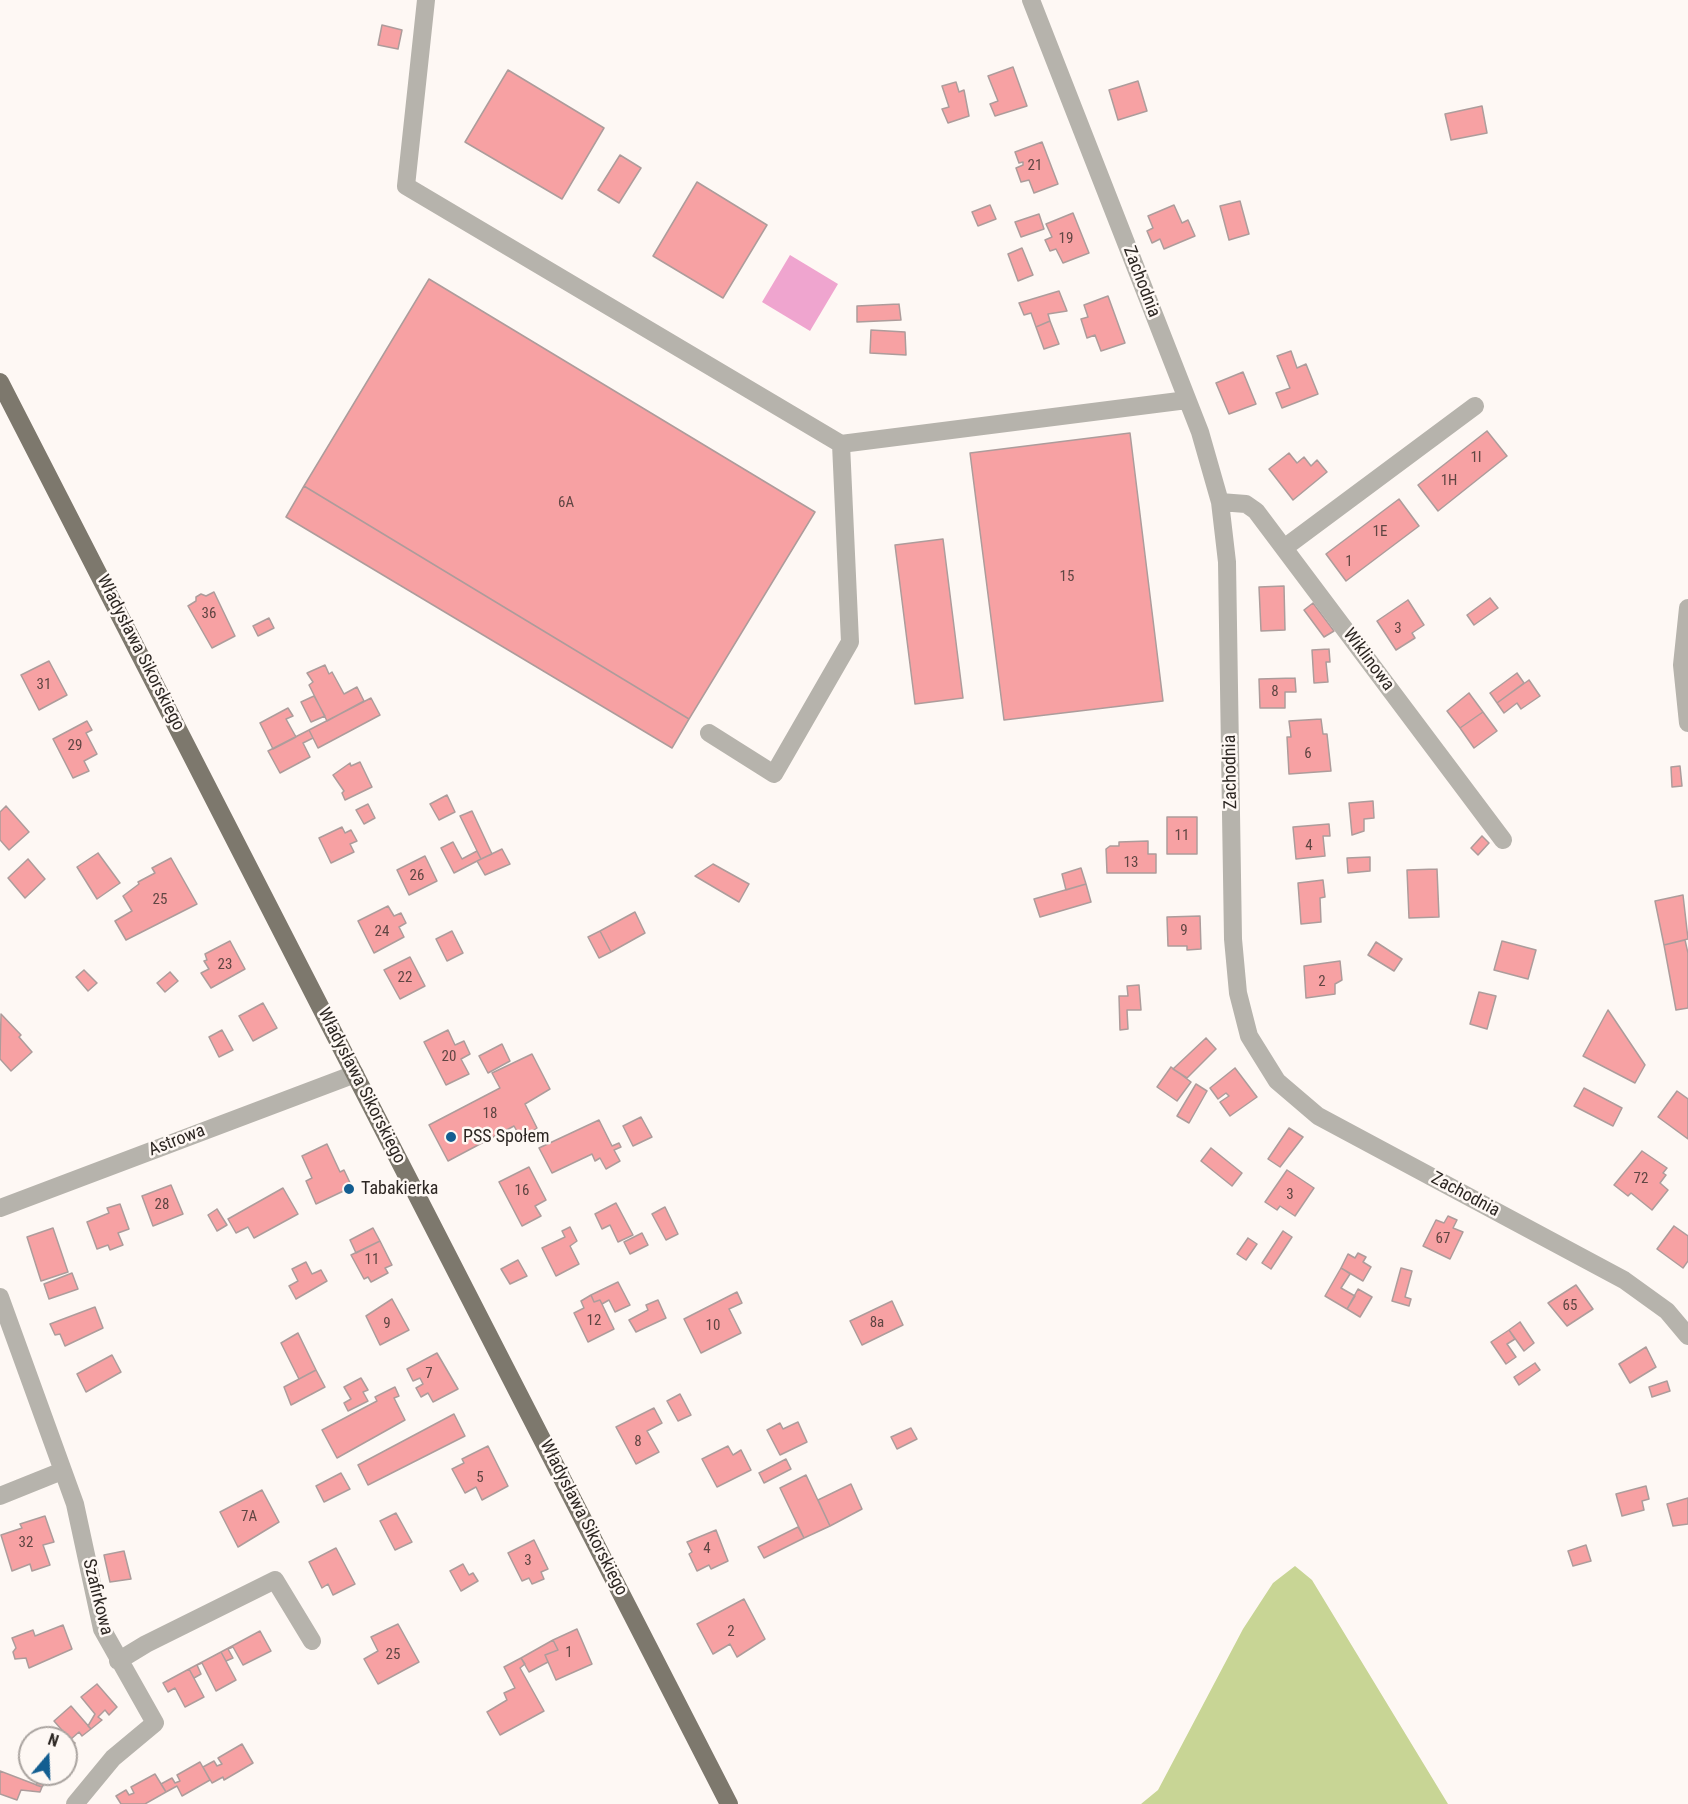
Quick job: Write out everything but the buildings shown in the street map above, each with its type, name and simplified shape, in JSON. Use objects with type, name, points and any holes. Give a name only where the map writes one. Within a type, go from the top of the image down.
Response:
[{"type":"main road","name":"Władysława Sikorskiego","points":[[0,382],[725,1797]]},
{"type":"street","points":[[426,0],[406,186],[841,444],[1187,400]]},
{"type":"street","name":"Zachodnia","points":[[1031,0],[1187,400],[1212,467],[1221,502],[1227,562],[1235,966],[1243,1017],[1257,1052],[1277,1081],[1318,1116],[1624,1280],[1667,1311],[1688,1336]]},
{"type":"street","points":[[1284,548],[1475,406]]},
{"type":"street","points":[[709,733],[774,774],[850,642],[841,444]]},
{"type":"street","name":"Wiklinowa","points":[[1221,502],[1238,502],[1252,507],[1503,840]]},
{"type":"street","points":[[1688,608],[1682,665],[1688,723]]},
{"type":"street","name":"Astrowa","points":[[0,1208],[355,1074]]},
{"type":"street","name":"Szafirkowa","points":[[0,1297],[75,1504],[102,1629],[118,1661],[146,1644],[274,1580],[312,1641]]},
{"type":"street","points":[[0,1496],[62,1471]]},
{"type":"street","points":[[75,1804],[112,1758],[154,1723],[118,1661]]},
{"type":"green space","points":[[1295,1566],[1312,1580],[1448,1804],[1141,1804],[1158,1790],[1243,1629],[1273,1583]]},
{"type":"shaded area","points":[[790,255],[838,284],[810,331],[762,302]]},
{"type":"place","name":"PSS Społem","points":[[451,1137]]},
{"type":"place","name":"Tabakierka","points":[[349,1189]]}]
